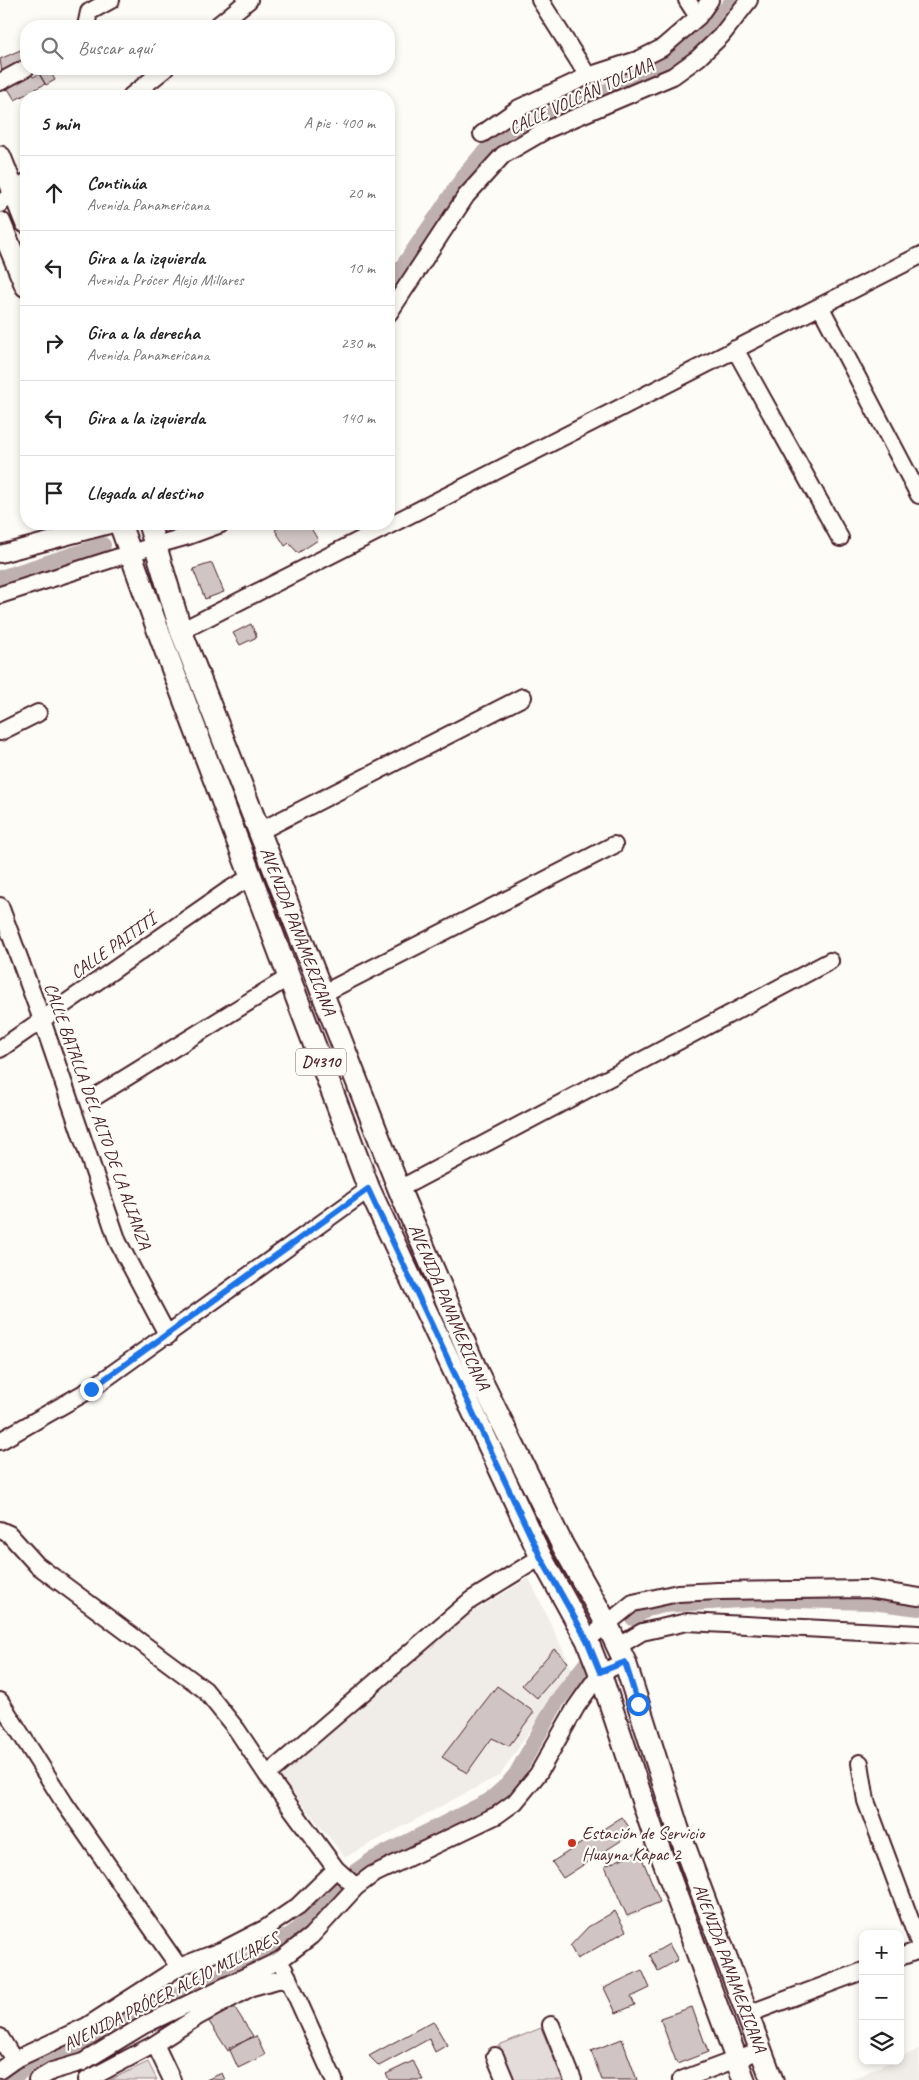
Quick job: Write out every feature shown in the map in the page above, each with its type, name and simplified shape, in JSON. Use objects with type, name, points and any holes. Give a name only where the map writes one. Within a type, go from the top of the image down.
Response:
[{"type":"main road","points":[[0,157],[20,209]]},
{"type":"main road","points":[[0,223],[20,271]]},
{"type":"main road","name":"AVENIDA PANAMERICANA","points":[[122,530],[368,1189],[541,1558],[587,1640],[600,1672],[653,1832],[744,2080]]},
{"type":"main road","name":"AVENIDA PANAMERICANA","points":[[151,530],[181,631],[399,1189],[477,1372],[563,1546],[607,1624],[621,1654],[678,1829],[772,2080]]},
{"type":"street","points":[[87,20],[89,12],[111,0]]},
{"type":"street","points":[[224,20],[249,0]]},
{"type":"street","points":[[540,0],[588,76]]},
{"type":"street","points":[[687,0],[698,16]]},
{"type":"street","points":[[482,134],[519,108],[588,76],[640,59],[662,48],[698,16],[710,0]]},
{"type":"street","name":"CALLE VOLCÁN TOLIMA","points":[[395,304],[466,196],[503,155],[546,130],[673,76],[698,58],[721,36],[749,0]]},
{"type":"street","points":[[0,82],[20,71]]},
{"type":"street","points":[[139,90],[157,75]]},
{"type":"street","points":[[395,522],[919,256]]},
{"type":"street","points":[[820,306],[919,495]]},
{"type":"street","points":[[735,349],[840,538]]},
{"type":"street","points":[[0,554],[90,530]]},
{"type":"street","points":[[0,595],[204,530]]},
{"type":"street","points":[[181,631],[379,530]]},
{"type":"street","points":[[260,831],[523,697]]},
{"type":"street","points":[[0,732],[38,713]]},
{"type":"street","points":[[322,994],[614,845]]},
{"type":"street","name":"CALLE PAITITÍ","points":[[0,1049],[227,891],[251,877]]},
{"type":"street","name":"CALLE BATALLA DEL ALTO DE LA ALIANZA","points":[[0,906],[42,1020],[118,1242],[168,1336]]},
{"type":"street","points":[[399,1189],[830,961]]},
{"type":"street","points":[[98,1095],[289,977]]},
{"type":"street","points":[[0,1441],[91,1389],[168,1336],[368,1189]]},
{"type":"street","points":[[0,1530],[9,1534],[36,1565],[205,1690],[237,1730],[337,1870],[354,1886]]},
{"type":"street","points":[[267,1774],[471,1600],[541,1558]]},
{"type":"street","points":[[587,1640],[633,1603],[678,1593],[718,1590],[868,1589],[919,1597]]},
{"type":"street","points":[[600,1672],[642,1632],[687,1622],[919,1634]]},
{"type":"street","name":"AVENIDA PRÓCER ALEJO MILLARES","points":[[37,2080],[52,2071],[82,2062],[144,2025],[280,1960],[311,1936],[354,1886],[372,1875],[497,1815],[515,1802],[538,1774],[576,1707],[600,1672]]},
{"type":"street","points":[[1,1707],[65,1804],[179,1967]]},
{"type":"street","points":[[860,1763],[866,1801],[919,1943]]},
{"type":"street","points":[[0,2070],[14,2060],[87,2026],[179,1967],[223,1950],[266,1928],[298,1906],[337,1870]]},
{"type":"street","points":[[904,1956],[919,1950]]},
{"type":"street","points":[[280,1960],[334,2080]]},
{"type":"street","points":[[748,2014],[859,1972]]},
{"type":"street","name":"AVENIDA PRÓCER ALEJO MILLARES","points":[[87,2080],[155,2044],[252,1988],[288,1977]]},
{"type":"street","points":[[551,2025],[573,2080]]},
{"type":"street","points":[[0,2037],[14,2060]]},
{"type":"street","points":[[155,2044],[172,2080]]},
{"type":"street","points":[[681,2080],[761,2050]]},
{"type":"street","points":[[495,2056],[505,2080]]},
{"type":"shaded area","points":[[529,1578],[572,1669],[500,1775],[345,1857],[278,1774],[458,1621]]},
{"type":"shaded area","points":[[541,2028],[563,2080],[514,2080],[499,2045]]},
{"type":"shaded area","points":[[919,2049],[919,2080],[851,2080],[883,2065],[904,2065],[904,2056]]},
{"type":"shaded area","points":[[148,2062],[157,2080],[110,2080]]},
{"type":"building","points":[[20,50],[20,64],[2,73],[0,59]]},
{"type":"building","points":[[20,75],[32,75],[33,77],[40,75],[45,84],[34,90],[20,90],[20,97],[15,100],[5,84]]},
{"type":"building","points":[[40,75],[52,75],[55,80],[46,85]]},
{"type":"building","points":[[275,530],[312,530],[318,540],[298,553],[289,543],[285,546]]},
{"type":"building","points":[[212,563],[224,592],[205,599],[193,569]]},
{"type":"building","points":[[251,624],[257,637],[240,645],[233,633]]},
{"type":"building","points":[[554,1649],[568,1662],[537,1698],[522,1685]]},
{"type":"building","points":[[497,1686],[534,1712],[509,1746],[492,1738],[467,1773],[442,1757]]},
{"type":"building","points":[[622,1817],[633,1833],[563,1878],[552,1862]]},
{"type":"building","points":[[639,1851],[660,1902],[627,1916],[605,1866]]},
{"type":"building","points":[[615,1911],[626,1931],[577,1959],[570,1946],[588,1927]]},
{"type":"building","points":[[669,1944],[678,1960],[658,1971],[650,1955]]},
{"type":"building","points":[[642,1970],[650,1988],[631,1997],[635,2005],[616,2013],[604,1988]]},
{"type":"building","points":[[233,2005],[253,2036],[228,2051],[208,2020]]},
{"type":"building","points":[[692,2007],[708,2052],[677,2064],[660,2018]]},
{"type":"building","points":[[433,2021],[447,2045],[435,2052],[429,2039],[379,2066],[369,2056]]},
{"type":"building","points":[[256,2036],[265,2055],[238,2068],[229,2048]]},
{"type":"building","points":[[622,2039],[637,2080],[602,2080],[591,2051]]},
{"type":"building","points":[[413,2061],[423,2080],[389,2080],[386,2074]]},
{"type":"building","points":[[222,2073],[225,2080],[206,2080]]},
{"type":"waterway","points":[[395,278],[461,181],[478,159],[497,140],[526,122],[649,73],[685,50],[717,20],[733,0]]},
{"type":"waterway","points":[[0,578],[103,545]]},
{"type":"waterway","points":[[633,1618],[647,1609],[664,1605],[755,1599],[872,1602],[919,1608]]},
{"type":"waterway","points":[[10,2080],[34,2061],[70,2054],[84,2047],[112,2025],[133,2014],[243,1965],[265,1949],[292,1934],[308,1920],[342,1881],[372,1860],[489,1801],[517,1773],[557,1701],[589,1660]]},
{"type":"place","name":"Estación de Servicio Huayna Kapac 2","points":[[572,1843]]},
{"type":"route","points":[[91,1389],[168,1336],[368,1189],[541,1558],[587,1640],[600,1672],[625,1662],[638,1704]]}]
